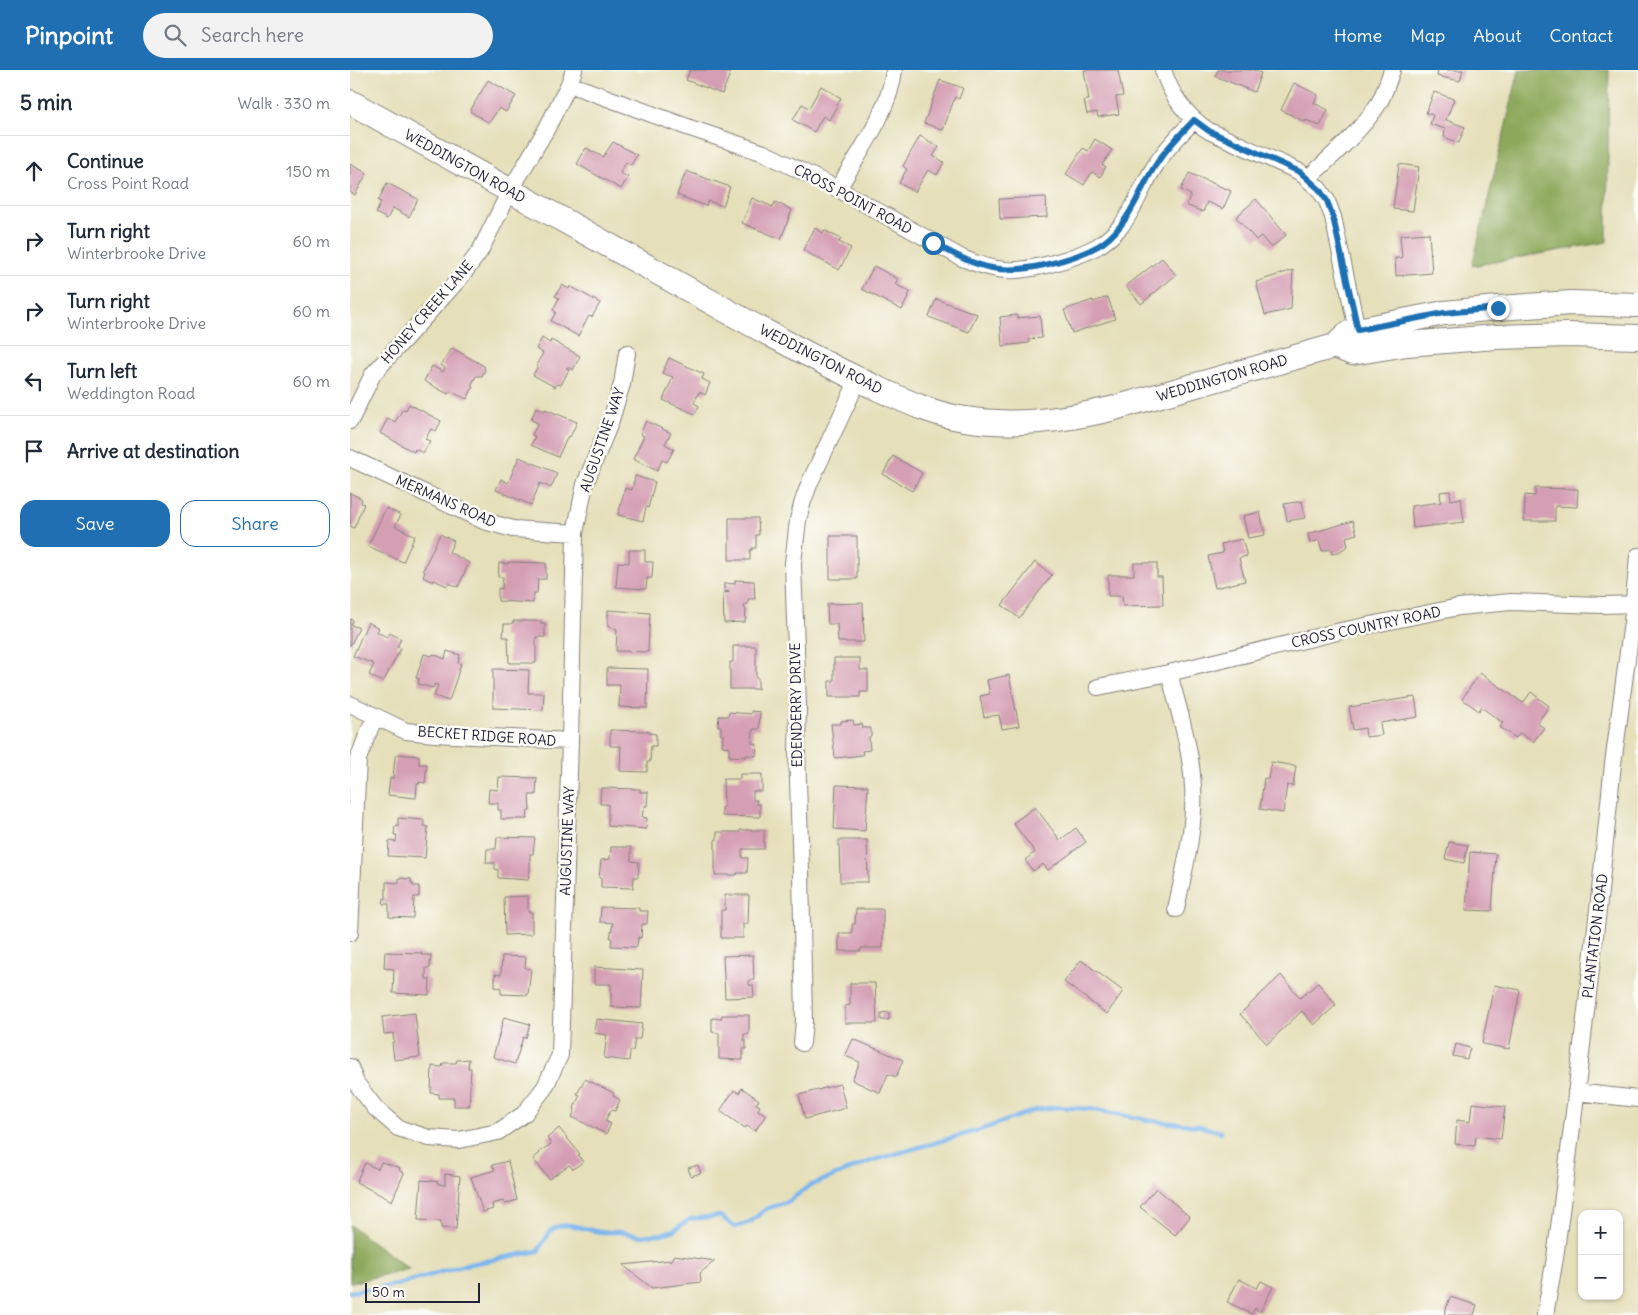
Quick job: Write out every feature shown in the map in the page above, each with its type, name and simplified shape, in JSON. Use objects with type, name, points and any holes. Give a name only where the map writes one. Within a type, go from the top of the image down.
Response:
[{"type":"main road","name":"WEDDINGTON ROAD","points":[[350,102],[789,345],[902,400],[965,419],[1017,423],[1045,422],[1076,417],[1111,409],[1335,346],[1352,353],[1360,340],[1444,313],[1571,303],[1638,305]]},
{"type":"main road","name":"WEDDINGTON ROAD","points":[[1360,340],[1407,344],[1488,337],[1568,335],[1638,337]]},
{"type":"street","points":[[838,189],[874,126],[887,98],[894,70]]},
{"type":"street","points":[[1163,70],[1169,86],[1177,99],[1194,120],[1209,131],[1295,169],[1319,189],[1327,201],[1333,217],[1360,340]]},
{"type":"street","points":[[1307,179],[1336,152],[1372,113],[1385,90],[1392,70]]},
{"type":"street","name":"CROSS POINT ROAD","points":[[571,77],[690,128],[764,153],[838,189],[970,262],[1006,270],[1032,268],[1088,251],[1108,239],[1121,226],[1158,161],[1194,120]]},
{"type":"street","name":"HONEY CREEK LANE","points":[[350,421],[373,374],[460,278],[480,251],[510,190],[547,128],[571,77]]},
{"type":"street","name":"AUGUSTINE WAY","points":[[350,1067],[356,1082],[376,1108],[398,1128],[429,1138],[459,1140],[498,1132],[524,1114],[546,1087],[560,1055],[575,533],[584,484],[610,422],[622,384],[627,353]]},
{"type":"street","name":"EDENDERRY DRIVE","points":[[802,1043],[804,1011],[794,541],[798,520],[810,482],[858,380]]},
{"type":"street","name":"MERMANS ROAD","points":[[350,458],[484,521],[513,529],[575,533]]},
{"type":"street","name":"PLANTATION ROAD","points":[[1545,1315],[1555,1258],[1598,910],[1613,764],[1636,604],[1638,556]]},
{"type":"street","name":"CROSS COUNTRY ROAD","points":[[1098,687],[1169,673],[1341,631],[1459,607],[1511,602],[1602,605],[1636,604]]},
{"type":"street","points":[[1169,673],[1184,725],[1193,786],[1193,810],[1188,855],[1176,909]]},
{"type":"street","name":"BECKET RIDGE ROAD","points":[[350,704],[406,731],[570,741]]},
{"type":"street","points":[[350,933],[358,758],[375,716]]},
{"type":"street","points":[[1576,1092],[1638,1099]]},
{"type":"green space","points":[[1519,70],[1609,70],[1607,242],[1472,266]]},
{"type":"green space","points":[[350,1225],[409,1269],[350,1283]]},
{"type":"building","points":[[690,70],[720,70],[730,74],[722,94],[686,80]]},
{"type":"building","points":[[1084,70],[1118,70],[1123,96],[1116,97],[1119,114],[1098,117],[1097,112],[1087,114],[1084,100],[1089,100]]},
{"type":"building","points":[[1218,70],[1253,70],[1261,73],[1254,92],[1215,76]]},
{"type":"building","points":[[1438,70],[1463,70],[1460,81],[1437,76]]},
{"type":"building","points":[[488,80],[516,96],[506,112],[499,108],[489,123],[470,111]]},
{"type":"building","points":[[940,80],[963,88],[959,99],[955,97],[943,130],[924,123]]},
{"type":"building","points":[[1294,83],[1318,95],[1314,103],[1328,110],[1320,126],[1306,120],[1305,122],[1281,110]]},
{"type":"building","points":[[821,86],[841,98],[829,120],[823,116],[814,132],[793,120],[802,104],[809,108]]},
{"type":"building","points":[[1434,92],[1454,99],[1446,120],[1465,127],[1459,143],[1444,137],[1445,129],[1430,124],[1433,115],[1426,113]]},
{"type":"building","points":[[920,136],[939,147],[933,156],[944,162],[937,175],[928,170],[915,192],[899,183],[907,169],[903,166]]},
{"type":"building","points":[[1095,139],[1112,150],[1102,165],[1106,167],[1100,177],[1092,172],[1084,185],[1066,174],[1083,148],[1088,151]]},
{"type":"building","points":[[613,142],[637,155],[631,165],[626,162],[620,173],[628,177],[621,189],[577,164],[586,148],[603,157]]},
{"type":"building","points":[[350,164],[367,173],[355,195],[350,192]]},
{"type":"building","points":[[1399,164],[1419,167],[1413,211],[1393,209]]},
{"type":"building","points":[[686,171],[730,187],[723,206],[708,201],[706,206],[677,195]]},
{"type":"building","points":[[1189,173],[1231,191],[1223,209],[1207,202],[1203,212],[1186,205],[1191,195],[1181,190]]},
{"type":"building","points":[[387,183],[418,199],[409,217],[393,208],[387,219],[376,213],[381,202],[378,201]]},
{"type":"building","points":[[1046,197],[1047,217],[1000,219],[999,199]]},
{"type":"building","points":[[752,198],[773,207],[775,202],[792,210],[781,239],[742,223]]},
{"type":"building","points":[[1256,199],[1286,235],[1271,248],[1261,236],[1256,240],[1236,217]]},
{"type":"building","points":[[815,228],[823,233],[824,230],[841,239],[839,242],[851,248],[839,270],[803,250]]},
{"type":"building","points":[[1429,233],[1432,273],[1396,276],[1395,258],[1402,258],[1400,235]]},
{"type":"building","points":[[1162,258],[1176,275],[1141,304],[1126,286]]},
{"type":"building","points":[[874,266],[898,279],[895,284],[910,292],[902,310],[862,289]]},
{"type":"building","points":[[1293,270],[1291,309],[1265,315],[1256,282]]},
{"type":"building","points":[[562,285],[569,289],[570,286],[600,303],[592,317],[589,316],[578,336],[551,321],[556,312],[553,310],[559,298],[555,296]]},
{"type":"building","points":[[1108,297],[1115,319],[1072,333],[1064,310]]},
{"type":"building","points":[[936,299],[977,314],[969,332],[929,317]]},
{"type":"building","points":[[1017,315],[1017,318],[1040,316],[1042,338],[1029,339],[1029,343],[1002,346],[1000,317]]},
{"type":"building","points":[[542,338],[550,343],[551,340],[580,356],[573,370],[566,368],[569,370],[561,385],[557,384],[555,387],[533,375],[543,353],[536,349]]},
{"type":"building","points":[[452,348],[484,366],[485,370],[482,376],[476,376],[467,399],[449,391],[448,394],[424,381],[432,366],[443,372],[445,368],[441,365]]},
{"type":"building","points":[[669,358],[704,374],[702,379],[710,383],[705,395],[699,392],[694,403],[699,406],[695,414],[663,400],[673,377],[662,373]]},
{"type":"building","points":[[409,404],[441,421],[436,431],[431,429],[425,439],[430,441],[423,453],[415,449],[414,452],[380,433],[388,418],[395,422],[403,409],[406,410]]},
{"type":"building","points":[[536,407],[577,422],[558,457],[531,445],[535,436],[532,435],[538,423],[531,420]]},
{"type":"building","points":[[646,421],[671,433],[665,444],[674,449],[667,462],[662,460],[657,471],[633,459],[644,436],[640,434]]},
{"type":"building","points":[[893,456],[922,473],[912,491],[883,474]]},
{"type":"building","points":[[519,457],[557,473],[551,488],[540,483],[531,505],[496,490],[501,479],[508,483]]},
{"type":"building","points":[[635,476],[655,482],[643,521],[618,515],[625,488],[632,490]]},
{"type":"building","points":[[1535,488],[1578,489],[1577,507],[1555,506],[1555,521],[1524,521],[1525,495],[1535,496]]},
{"type":"building","points":[[1450,491],[1451,500],[1461,498],[1464,522],[1413,528],[1411,506],[1441,502],[1440,492]]},
{"type":"building","points":[[350,493],[362,499],[361,503],[364,504],[354,528],[350,526]]},
{"type":"building","points":[[1302,501],[1305,518],[1287,521],[1284,504]]},
{"type":"building","points":[[386,508],[401,515],[395,526],[415,536],[403,562],[368,546]]},
{"type":"building","points":[[1260,512],[1265,535],[1248,538],[1243,516]]},
{"type":"building","points":[[729,518],[758,518],[759,535],[756,535],[756,548],[750,550],[750,560],[729,560]]},
{"type":"building","points":[[1353,521],[1357,534],[1346,537],[1348,546],[1339,552],[1332,554],[1331,549],[1322,551],[1319,540],[1310,543],[1308,534]]},
{"type":"building","points":[[440,534],[454,541],[449,552],[469,563],[458,587],[449,583],[447,586],[434,580],[433,582],[423,577],[425,572],[423,570]]},
{"type":"building","points":[[830,536],[857,536],[857,579],[830,579]]},
{"type":"building","points":[[1242,539],[1247,556],[1239,558],[1245,581],[1215,588],[1208,556],[1223,553],[1221,544]]},
{"type":"building","points":[[629,550],[645,550],[645,562],[653,562],[652,578],[647,578],[646,589],[616,587],[618,562],[629,563]]},
{"type":"building","points":[[508,562],[546,563],[546,579],[538,579],[537,593],[534,593],[533,603],[498,601],[498,588],[502,589],[503,577],[498,577],[499,563],[508,564]]},
{"type":"building","points":[[1035,562],[1052,575],[1019,618],[1002,605]]},
{"type":"building","points":[[1134,563],[1157,563],[1157,577],[1162,577],[1163,605],[1123,606],[1122,596],[1108,596],[1108,575],[1134,575]]},
{"type":"building","points":[[735,580],[754,581],[755,599],[748,599],[748,604],[745,604],[745,622],[724,623],[723,593],[730,592],[724,591],[724,583],[735,584]]},
{"type":"building","points":[[863,603],[864,642],[838,642],[837,624],[828,624],[827,604]]},
{"type":"building","points":[[608,610],[650,613],[648,652],[616,651],[617,629],[608,627]]},
{"type":"building","points":[[350,619],[353,620],[351,625],[359,628],[350,646]]},
{"type":"building","points":[[513,621],[541,621],[541,623],[545,623],[545,637],[536,637],[536,663],[509,663],[508,637],[503,637],[504,624],[511,624]]},
{"type":"building","points":[[368,622],[379,628],[377,632],[387,637],[390,633],[401,639],[397,647],[401,648],[383,682],[369,675],[374,664],[353,656]]},
{"type":"building","points":[[733,646],[756,646],[758,689],[730,689],[730,662],[733,662]]},
{"type":"building","points":[[447,651],[460,655],[458,663],[461,664],[449,701],[434,696],[438,685],[435,684],[433,688],[418,684],[419,679],[416,678],[424,654],[432,656],[433,654],[445,659]]},
{"type":"building","points":[[834,658],[860,658],[860,670],[868,670],[868,692],[860,692],[860,697],[829,697],[829,681],[834,681]]},
{"type":"building","points":[[607,668],[648,669],[647,708],[619,707],[620,685],[607,685]]},
{"type":"building","points":[[493,669],[529,670],[528,693],[544,693],[543,710],[493,708]]},
{"type":"building","points":[[1480,673],[1523,703],[1531,692],[1549,706],[1537,723],[1544,728],[1533,742],[1520,733],[1516,738],[1500,727],[1503,723],[1481,707],[1479,711],[1462,699]]},
{"type":"building","points":[[1009,675],[1019,726],[1002,729],[999,715],[984,717],[980,696],[990,694],[987,680]]},
{"type":"building","points":[[1415,697],[1418,717],[1380,723],[1382,735],[1366,737],[1365,728],[1353,730],[1349,707]]},
{"type":"building","points":[[751,711],[760,712],[759,729],[753,729],[752,743],[757,744],[756,756],[729,756],[729,747],[722,746],[723,735],[721,735],[721,726],[718,726],[719,716],[728,716],[729,712],[751,714]]},
{"type":"building","points":[[853,720],[854,725],[862,724],[863,728],[871,728],[871,736],[869,737],[870,750],[862,751],[863,755],[835,758],[831,724],[841,724],[841,721]]},
{"type":"building","points":[[610,730],[648,731],[648,733],[656,734],[656,746],[651,746],[650,762],[647,762],[647,772],[620,771],[621,746],[610,746]]},
{"type":"building","points":[[397,754],[419,756],[419,764],[427,764],[425,783],[419,782],[417,784],[416,798],[388,795],[390,778],[393,778]]},
{"type":"building","points":[[1271,762],[1296,766],[1293,786],[1287,785],[1283,813],[1260,809],[1264,778],[1268,779]]},
{"type":"building","points":[[740,774],[762,774],[762,791],[753,791],[753,800],[757,800],[756,804],[760,804],[760,817],[722,816],[722,807],[724,807],[723,779],[740,779]]},
{"type":"building","points":[[499,777],[537,778],[536,795],[529,795],[530,811],[528,811],[527,819],[501,819],[501,810],[498,810],[498,803],[488,803],[489,789],[498,790]]},
{"type":"building","points":[[836,785],[868,786],[865,831],[834,829]]},
{"type":"building","points":[[601,788],[640,789],[640,792],[648,792],[647,806],[644,806],[642,817],[647,818],[646,829],[608,826],[608,804],[600,804]]},
{"type":"building","points":[[1035,807],[1060,840],[1076,828],[1086,842],[1048,870],[1043,864],[1033,871],[1025,860],[1035,852],[1013,823]]},
{"type":"building","points":[[398,818],[424,820],[424,826],[428,827],[425,858],[388,856],[389,841],[396,842],[397,835],[394,835],[395,826],[398,827]]},
{"type":"building","points":[[740,830],[764,830],[764,849],[742,849],[742,858],[748,858],[747,873],[715,875],[715,840],[717,839],[717,832],[740,832]]},
{"type":"building","points":[[497,837],[535,838],[533,854],[530,854],[528,880],[498,878],[498,870],[495,869],[495,863],[486,863],[487,849],[496,849]]},
{"type":"building","points":[[839,840],[867,840],[868,882],[840,882]]},
{"type":"building","points":[[1449,842],[1468,845],[1464,863],[1445,859]]},
{"type":"building","points":[[611,847],[631,847],[631,861],[639,862],[638,877],[634,877],[633,888],[601,887],[601,878],[599,878],[601,860],[610,859]]},
{"type":"building","points":[[1470,852],[1496,854],[1492,911],[1466,910]]},
{"type":"building","points":[[399,878],[411,879],[413,886],[419,886],[419,897],[414,897],[413,918],[389,917],[389,904],[383,904],[384,898],[386,899],[386,882],[399,883]]},
{"type":"building","points":[[725,895],[749,895],[748,924],[743,924],[743,938],[721,938],[721,910],[725,910]]},
{"type":"building","points":[[528,896],[528,912],[532,912],[532,934],[505,935],[504,897]]},
{"type":"building","points":[[601,907],[639,908],[639,911],[648,911],[647,924],[642,924],[641,938],[638,937],[637,947],[611,946],[612,939],[610,938],[613,923],[600,922]]},
{"type":"building","points":[[856,909],[883,909],[883,948],[839,951],[839,933],[852,933]]},
{"type":"building","points":[[385,952],[431,955],[430,968],[426,968],[426,979],[430,979],[429,995],[393,993],[394,969],[384,968]]},
{"type":"building","points":[[753,955],[754,980],[749,980],[749,985],[753,985],[754,997],[725,998],[723,956]]},
{"type":"building","points":[[502,956],[526,957],[525,968],[531,969],[528,995],[501,994],[501,988],[495,987],[495,974],[501,975]]},
{"type":"building","points":[[1081,960],[1123,991],[1107,1014],[1064,982]]},
{"type":"building","points":[[594,967],[643,970],[641,1008],[611,1007],[611,984],[594,984]]},
{"type":"building","points":[[1281,975],[1300,998],[1318,983],[1336,1005],[1314,1025],[1302,1011],[1267,1044],[1240,1014]]},
{"type":"building","points":[[850,983],[875,983],[877,1023],[845,1023],[845,1006],[850,1005]]},
{"type":"building","points":[[1494,985],[1520,990],[1509,1049],[1482,1044]]},
{"type":"building","points":[[889,1012],[889,1020],[881,1020],[881,1013]]},
{"type":"building","points":[[415,1013],[420,1057],[394,1060],[393,1033],[384,1034],[382,1017]]},
{"type":"building","points":[[722,1015],[749,1015],[749,1034],[744,1034],[746,1049],[743,1049],[743,1060],[719,1059],[719,1033],[712,1032],[712,1018],[721,1019]]},
{"type":"building","points":[[504,1017],[530,1024],[526,1038],[523,1037],[515,1064],[493,1057]]},
{"type":"building","points":[[596,1019],[642,1024],[640,1039],[635,1039],[633,1051],[630,1051],[629,1061],[604,1058],[607,1035],[594,1033]]},
{"type":"building","points":[[853,1039],[903,1060],[896,1077],[888,1074],[880,1093],[852,1080],[860,1062],[845,1056]]},
{"type":"building","points":[[1456,1044],[1470,1048],[1467,1059],[1453,1056]]},
{"type":"building","points":[[469,1059],[468,1068],[471,1068],[469,1106],[454,1106],[454,1098],[439,1098],[439,1094],[431,1093],[432,1066],[442,1067],[443,1063],[456,1063],[457,1060]]},
{"type":"building","points":[[585,1079],[614,1093],[613,1096],[620,1100],[615,1111],[611,1110],[605,1121],[611,1124],[606,1134],[572,1117],[580,1095],[577,1094]]},
{"type":"building","points":[[840,1084],[846,1108],[805,1119],[799,1095]]},
{"type":"building","points":[[742,1088],[759,1100],[756,1104],[760,1106],[758,1110],[766,1115],[755,1131],[747,1126],[745,1128],[720,1111],[734,1090],[739,1093]]},
{"type":"building","points":[[1472,1103],[1505,1107],[1501,1139],[1476,1136],[1475,1146],[1455,1144],[1457,1120],[1470,1122]]},
{"type":"building","points":[[559,1128],[580,1154],[578,1155],[583,1162],[573,1169],[569,1165],[549,1179],[533,1159],[539,1152],[551,1144],[547,1138]]},
{"type":"building","points":[[508,1161],[517,1200],[505,1204],[503,1201],[492,1204],[493,1209],[483,1212],[471,1177],[495,1170],[492,1165]]},
{"type":"building","points":[[381,1162],[400,1168],[399,1170],[404,1173],[392,1201],[356,1182],[365,1163],[378,1169]]},
{"type":"building","points":[[698,1165],[701,1173],[691,1176],[688,1168]]},
{"type":"building","points":[[445,1174],[460,1176],[456,1229],[441,1228],[441,1221],[418,1220],[421,1180],[438,1182],[438,1184],[445,1185]]},
{"type":"building","points":[[1156,1188],[1190,1217],[1175,1235],[1140,1207]]},
{"type":"building","points":[[674,1255],[715,1261],[700,1273],[701,1282],[652,1288],[623,1265],[671,1260]]},
{"type":"building","points":[[1239,1279],[1257,1288],[1261,1281],[1273,1287],[1260,1312],[1255,1308],[1252,1314],[1227,1302]]},
{"type":"building","points":[[1450,1297],[1477,1305],[1474,1315],[1444,1315]]},
{"type":"waterway","points":[[350,1292],[397,1285],[465,1265],[538,1251],[551,1230],[559,1226],[570,1225],[600,1232],[620,1232],[641,1236],[662,1234],[674,1230],[690,1219],[720,1216],[735,1227],[750,1222],[766,1209],[789,1201],[809,1186],[871,1161],[983,1129],[1035,1110],[1057,1107],[1091,1109],[1153,1121],[1199,1126],[1221,1132]]},
{"type":"route","points":[[933,243],[978,265],[1006,270],[1032,268],[1088,251],[1108,239],[1121,226],[1158,161],[1194,120],[1209,131],[1295,169],[1319,189],[1327,201],[1333,217],[1358,330],[1400,320],[1444,313],[1498,308]]}]
